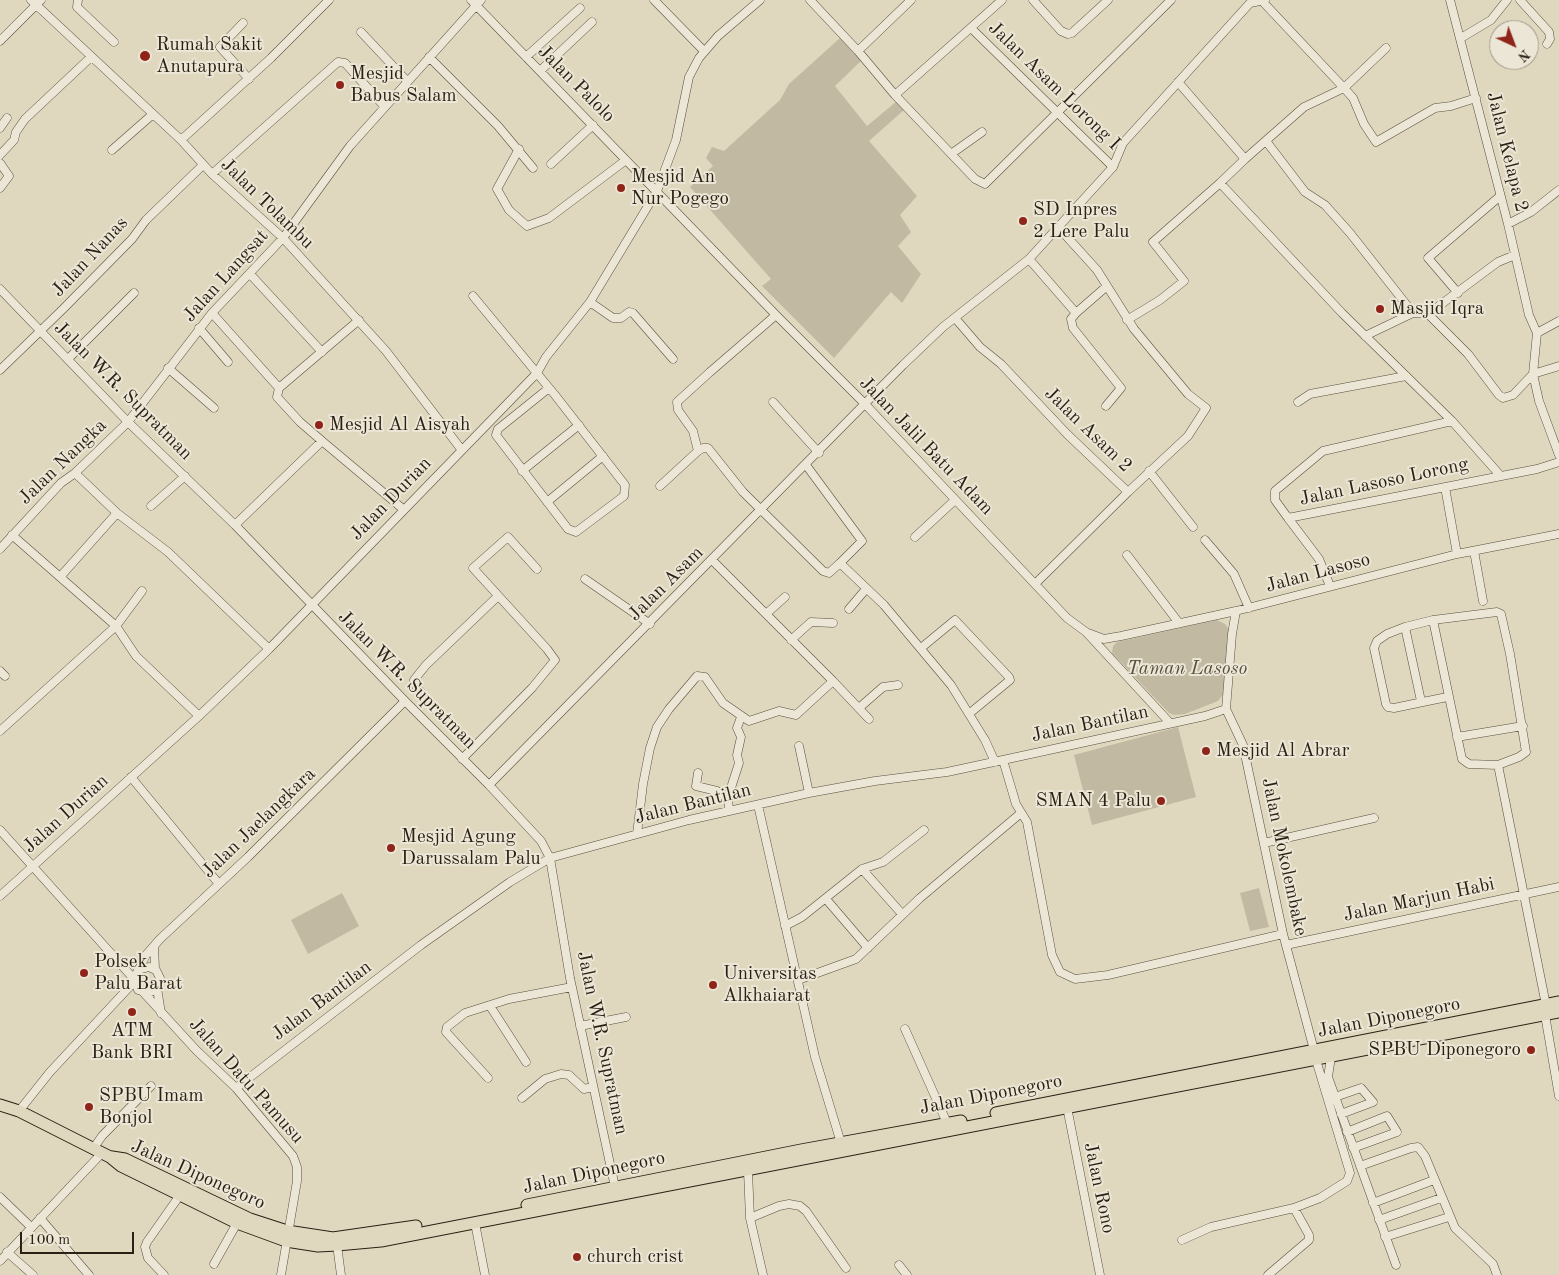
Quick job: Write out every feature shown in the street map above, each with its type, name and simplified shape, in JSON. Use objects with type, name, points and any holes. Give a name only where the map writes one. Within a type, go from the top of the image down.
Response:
[{"type":"highway","name":"Jalan Diponegoro","points":[[1315,1055],[1331,1057],[1546,1010],[1559,1002]]},
{"type":"highway","name":"Jalan Diponegoro","points":[[102,1153],[121,1166],[237,1223],[318,1246],[381,1241],[748,1171],[914,1136],[1067,1107],[1223,1070],[1315,1055],[1546,1010],[1559,1012]]},
{"type":"highway","name":"Jalan Diponegoro","points":[[102,1153],[125,1159],[287,1236],[353,1237],[472,1217],[801,1150],[841,1144],[896,1131],[1142,1088]]},
{"type":"highway","points":[[0,1105],[20,1111],[102,1153]]},
{"type":"street","points":[[78,0],[77,7],[114,42]]},
{"type":"street","points":[[180,140],[249,78],[329,0]]},
{"type":"street","points":[[654,0],[704,51]]},
{"type":"street","name":"Jalan Durian","points":[[0,896],[199,716],[269,649],[461,448],[537,373],[546,356],[590,302],[657,191],[676,140],[689,77],[704,51],[760,0]]},
{"type":"street","points":[[810,0],[951,154],[975,179],[986,184],[1171,0]]},
{"type":"street","points":[[858,51],[911,0]]},
{"type":"street","name":"Jalan Asam Lorong I","points":[[895,95],[972,29],[1002,0]]},
{"type":"street","points":[[1033,0],[1061,31],[1068,34],[1072,33],[1108,0]]},
{"type":"street","name":"Jalan Kelapa 2","points":[[1450,0],[1462,38],[1529,315],[1537,333],[1533,374],[1539,401],[1559,455]]},
{"type":"street","points":[[1462,38],[1491,20],[1507,0]]},
{"type":"street","points":[[1520,0],[1551,35],[1548,44]]},
{"type":"street","points":[[864,403],[955,318],[1029,259],[1113,167],[1123,143],[1249,1],[1264,1],[1344,88],[1352,98],[1364,124],[1376,142],[1435,108],[1451,106],[1476,98]]},
{"type":"street","points":[[0,40],[36,2]]},
{"type":"street","name":"Jalan Tolambu","points":[[36,2],[91,57],[180,140],[212,174],[283,238],[330,292],[359,320],[386,351],[461,448]]},
{"type":"street","name":"Jalan Langsat","points":[[128,422],[199,328],[283,238],[350,146],[476,2]]},
{"type":"street","name":"Jalan Palolo","points":[[476,2],[526,57],[657,191]]},
{"type":"street","points":[[526,57],[580,8]]},
{"type":"street","points":[[540,71],[592,22]]},
{"type":"street","points":[[243,23],[220,47],[249,78]]},
{"type":"street","name":"Jalan Asam Lorong I","points":[[972,29],[1113,167]]},
{"type":"street","points":[[361,32],[406,81]]},
{"type":"street","points":[[1127,320],[1160,300],[1184,280],[1153,242],[1304,107],[1344,88],[1386,48]]},
{"type":"street","points":[[0,155],[14,140],[16,132],[26,119],[91,57]]},
{"type":"street","points":[[429,57],[519,149],[534,168]]},
{"type":"street","points":[[212,174],[338,62],[345,63],[384,106]]},
{"type":"street","points":[[1178,82],[1245,159]]},
{"type":"street","points":[[112,150],[152,114]]},
{"type":"street","points":[[0,128],[7,118]]},
{"type":"street","points":[[551,164],[593,124]]},
{"type":"street","points":[[951,154],[982,132]]},
{"type":"street","points":[[1266,141],[1305,192],[1325,205],[1350,233],[1413,313]]},
{"type":"street","points":[[519,149],[497,189],[509,210],[527,226],[549,218],[626,160]]},
{"type":"street","points":[[0,163],[10,176],[0,188]]},
{"type":"street","name":"Jalan Nanas","points":[[0,370],[132,239],[146,220],[203,165]]},
{"type":"street","points":[[1220,183],[1298,268],[1452,421],[1499,474]]},
{"type":"street","points":[[1508,224],[1531,212],[1559,190]]},
{"type":"street","name":"Jalan Jalil Batu Adam","points":[[657,191],[864,403],[1067,618],[1086,632],[1170,723]]},
{"type":"street","points":[[1458,293],[1428,258],[1500,197]]},
{"type":"street","points":[[1058,228],[1084,254],[1107,286],[1127,320],[1188,394],[1206,408],[1188,436],[1128,492]]},
{"type":"street","points":[[1365,336],[1413,313],[1428,314],[1498,262],[1515,254]]},
{"type":"street","points":[[1029,259],[1076,313]]},
{"type":"street","points":[[250,274],[322,352]]},
{"type":"street","points":[[1106,406],[1121,388],[1073,328],[1071,319],[1107,286]]},
{"type":"street","name":"Jalan W.R. Supratman","points":[[0,289],[69,358],[128,422],[235,525],[312,606],[536,833],[550,858],[580,1026],[616,1187]]},
{"type":"street","points":[[69,358],[134,293]]},
{"type":"street","points":[[473,296],[537,373],[579,425],[625,485],[624,496],[576,532],[568,529],[522,471],[499,440],[496,432],[549,388]]},
{"type":"street","points":[[590,302],[613,318],[621,318],[629,312],[633,313],[673,359]]},
{"type":"street","points":[[212,313],[279,388]]},
{"type":"street","points":[[1428,314],[1468,354],[1503,398],[1513,395],[1533,374],[1559,366]]},
{"type":"street","points":[[698,451],[693,432],[678,410],[677,402],[776,315]]},
{"type":"street","name":"Jalan Asam 2","points":[[955,318],[980,347],[1001,364],[1067,434],[1128,492],[1035,584]]},
{"type":"street","points":[[359,320],[279,388],[277,397],[300,422],[403,509]]},
{"type":"street","points":[[1537,333],[1559,321]]},
{"type":"street","points":[[199,328],[228,362]]},
{"type":"street","points":[[168,368],[214,408]]},
{"type":"street","points":[[1298,402],[1310,394],[1406,376]]},
{"type":"street","points":[[773,402],[789,423],[819,453]]},
{"type":"street","name":"Jalan Asam","points":[[490,785],[562,709],[650,624],[819,453],[864,403]]},
{"type":"street","points":[[1288,518],[1275,500],[1274,491],[1323,451],[1452,421]]},
{"type":"street","name":"Jalan Nangka","points":[[0,549],[61,483],[75,473],[128,422]]},
{"type":"street","points":[[522,471],[579,425]]},
{"type":"street","points":[[235,525],[322,441]]},
{"type":"street","points":[[660,486],[698,451],[708,448],[742,492],[760,511],[823,571],[829,573],[862,541],[806,465]]},
{"type":"street","points":[[547,502],[603,456]]},
{"type":"street","name":"Jalan Lasoso Lorong","points":[[1330,586],[1319,559],[1288,518],[1445,487],[1499,474],[1536,469],[1559,462]]},
{"type":"street","points":[[1149,471],[1193,527]]},
{"type":"street","points":[[75,473],[117,514],[168,552],[269,649]]},
{"type":"street","points":[[150,506],[185,476]]},
{"type":"street","points":[[1445,487],[1457,554]]},
{"type":"street","points":[[915,537],[955,500]]},
{"type":"street","points":[[60,577],[117,514]]},
{"type":"street","name":"Jalan Lasoso","points":[[1086,632],[1104,639],[1236,612],[1457,554],[1559,534]]},
{"type":"street","points":[[12,535],[116,626],[136,656],[199,716]]},
{"type":"street","points":[[462,759],[555,662],[555,657],[473,568],[506,537],[511,538],[537,569]]},
{"type":"street","points":[[1205,540],[1234,574],[1250,608]]},
{"type":"street","points":[[1474,551],[1482,600]]},
{"type":"street","points":[[1127,555],[1179,623]]},
{"type":"street","points":[[712,560],[869,719]]},
{"type":"street","points":[[840,564],[884,605],[951,685],[999,761],[1029,830],[1054,962],[1057,969],[1075,979],[1108,974],[1282,934]]},
{"type":"street","points":[[585,579],[650,624]]},
{"type":"street","points":[[849,609],[866,589]]},
{"type":"street","points":[[0,731],[116,626],[142,591]]},
{"type":"street","points":[[474,748],[434,708],[417,688],[414,680],[426,665],[498,596]]},
{"type":"street","points":[[766,614],[785,597]]},
{"type":"street","name":"Jalan Mokolembake","points":[[1236,612],[1232,634],[1226,709],[1243,745],[1282,934],[1350,1177],[1320,1198],[1294,1208]]},
{"type":"street","points":[[1433,620],[1447,697],[1462,759],[1465,763],[1498,764],[1519,757],[1526,752],[1507,633],[1501,614],[1497,612],[1433,620],[1405,627],[1381,637],[1374,648],[1386,704],[1394,708],[1447,697]]},
{"type":"street","points":[[921,648],[956,620],[1009,677],[1010,680],[970,714]]},
{"type":"street","points":[[791,640],[811,622],[833,623]]},
{"type":"street","points":[[1405,627],[1421,701]]},
{"type":"street","points":[[637,834],[643,784],[655,732],[662,718],[693,680],[700,675],[705,677],[722,702],[741,717],[752,722],[779,711],[796,715],[833,681]]},
{"type":"street","points":[[859,708],[883,687],[898,685]]},
{"type":"street","name":"Jalan Jaelangkara","points":[[138,970],[154,946],[405,701]]},
{"type":"street","name":"Jalan Bantilan","points":[[236,1088],[422,945],[510,882],[550,858],[689,820],[809,793],[876,781],[947,772],[1205,716],[1226,709]]},
{"type":"street","points":[[729,811],[728,797],[739,764],[738,754],[741,738],[737,728],[741,717]]},
{"type":"street","points":[[1457,737],[1523,726]]},
{"type":"street","points":[[799,746],[809,793]]},
{"type":"street","points":[[1498,764],[1546,1010],[1559,1096]]},
{"type":"street","points":[[698,772],[696,786],[717,791],[728,797]]},
{"type":"street","name":"Jalan Durian","points":[[131,777],[219,884]]},
{"type":"street","points":[[758,806],[817,1064],[841,1144]]},
{"type":"street","points":[[798,980],[850,963],[902,914],[1021,813]]},
{"type":"street","points":[[1264,843],[1374,818]]},
{"type":"street","points":[[0,830],[141,991],[148,993],[157,988]]},
{"type":"street","points":[[785,926],[826,899],[862,869],[883,862],[924,830]]},
{"type":"street","points":[[862,869],[902,914]]},
{"type":"street","name":"Jalan Marjun Habi","points":[[1286,945],[1559,888]]},
{"type":"street","points":[[826,899],[868,948]]},
{"type":"street","points":[[154,946],[155,969],[160,978],[157,988],[161,1013]]},
{"type":"street","points":[[117,962],[138,970],[149,967],[155,969]]},
{"type":"street","points":[[20,1111],[50,1072],[117,1002],[134,981],[138,970]]},
{"type":"street","points":[[488,1078],[446,1032],[447,1027],[465,1013],[509,999],[572,986]]},
{"type":"street","points":[[117,1002],[141,991]]},
{"type":"street","name":"Jalan Datu Pamusu","points":[[141,991],[236,1088],[293,1156],[297,1167],[298,1182],[281,1275]]},
{"type":"street","points":[[490,1006],[526,1062]]},
{"type":"street","points":[[580,1026],[626,1017]]},
{"type":"street","points":[[905,1029],[947,1123]]},
{"type":"street","points":[[1331,1057],[1328,1077],[1396,1265]]},
{"type":"street","points":[[522,1098],[545,1079],[561,1074],[569,1075],[584,1090],[593,1087]]},
{"type":"street","points":[[0,1261],[102,1153],[102,1136],[151,1086]]},
{"type":"street","points":[[1335,1097],[1361,1088],[1373,1102],[1341,1114]]},
{"type":"street","name":"Jalan Rono","points":[[1067,1107],[1098,1274]]},
{"type":"street","points":[[1347,1132],[1387,1116],[1397,1132],[1353,1148]]},
{"type":"street","points":[[1360,1166],[1418,1147],[1425,1156],[1449,1218],[1462,1238],[1493,1264],[1497,1275]]},
{"type":"street","points":[[748,1171],[750,1218],[763,1275]]},
{"type":"street","points":[[1373,1203],[1434,1180]]},
{"type":"street","points":[[164,1275],[148,1258],[145,1247],[180,1195]]},
{"type":"street","points":[[0,1197],[31,1227]]},
{"type":"street","points":[[1379,1220],[1441,1198]]},
{"type":"street","points":[[750,1218],[779,1206],[788,1204],[800,1206],[812,1219],[846,1268]]},
{"type":"street","points":[[1182,1240],[1211,1227],[1294,1208],[1310,1235],[1309,1240],[1268,1275]]},
{"type":"street","points":[[40,1218],[89,1275]]},
{"type":"street","points":[[1386,1237],[1449,1218]]},
{"type":"street","points":[[214,1264],[237,1223]]},
{"type":"street","points":[[475,1223],[486,1275]]},
{"type":"street","points":[[337,1245],[341,1275]]},
{"type":"street","points":[[8,1252],[33,1275]]},
{"type":"street","points":[[898,1265],[908,1275]]},
{"type":"green space","points":[[840,38],[861,61],[835,86],[867,126],[897,101],[904,110],[869,141],[917,196],[900,215],[911,232],[898,246],[921,274],[902,303],[891,292],[834,358],[762,286],[771,279],[690,187],[713,166],[706,158],[712,147],[724,151],[780,100],[789,84]]},
{"type":"green space","name":"Taman Lasoso","points":[[1217,620],[1225,624],[1230,631],[1225,692],[1218,701],[1185,714],[1174,715],[1169,713],[1112,653],[1113,646],[1117,642]]},
{"type":"green space","points":[[1178,727],[1196,797],[1092,825],[1074,755]]},
{"type":"green space","points":[[1259,888],[1269,927],[1250,931],[1240,893]]},
{"type":"green space","points":[[342,893],[359,926],[308,954],[291,920]]},
{"type":"place","name":"Rumah Sakit Anutapura","points":[[145,56]]},
{"type":"place","name":"Mesjid Babus Salam","points":[[340,85]]},
{"type":"place","name":"Mesjid An Nur Pogego","points":[[621,188]]},
{"type":"place","name":"SD Inpres 2 Lere Palu","points":[[1023,221]]},
{"type":"place","name":"Masjid Iqra","points":[[1380,309]]},
{"type":"place","name":"Mesjid Al Aisyah","points":[[319,425]]},
{"type":"place","name":"Mesjid Al Abrar","points":[[1206,751]]},
{"type":"place","name":"SMAN 4 Palu","points":[[1161,801]]},
{"type":"place","name":"Mesjid Agung Darussalam Palu","points":[[391,848]]},
{"type":"place","name":"Polsek Palu Barat","points":[[84,973]]},
{"type":"place","name":"Universitas Alkhaiarat","points":[[713,985]]},
{"type":"place","name":"ATM Bank BRI","points":[[132,1012]]},
{"type":"place","name":"SPBU Diponegoro","points":[[1531,1050]]},
{"type":"place","name":"SPBU Imam Bonjol","points":[[89,1107]]},
{"type":"place","name":"church crist","points":[[577,1257]]}]
